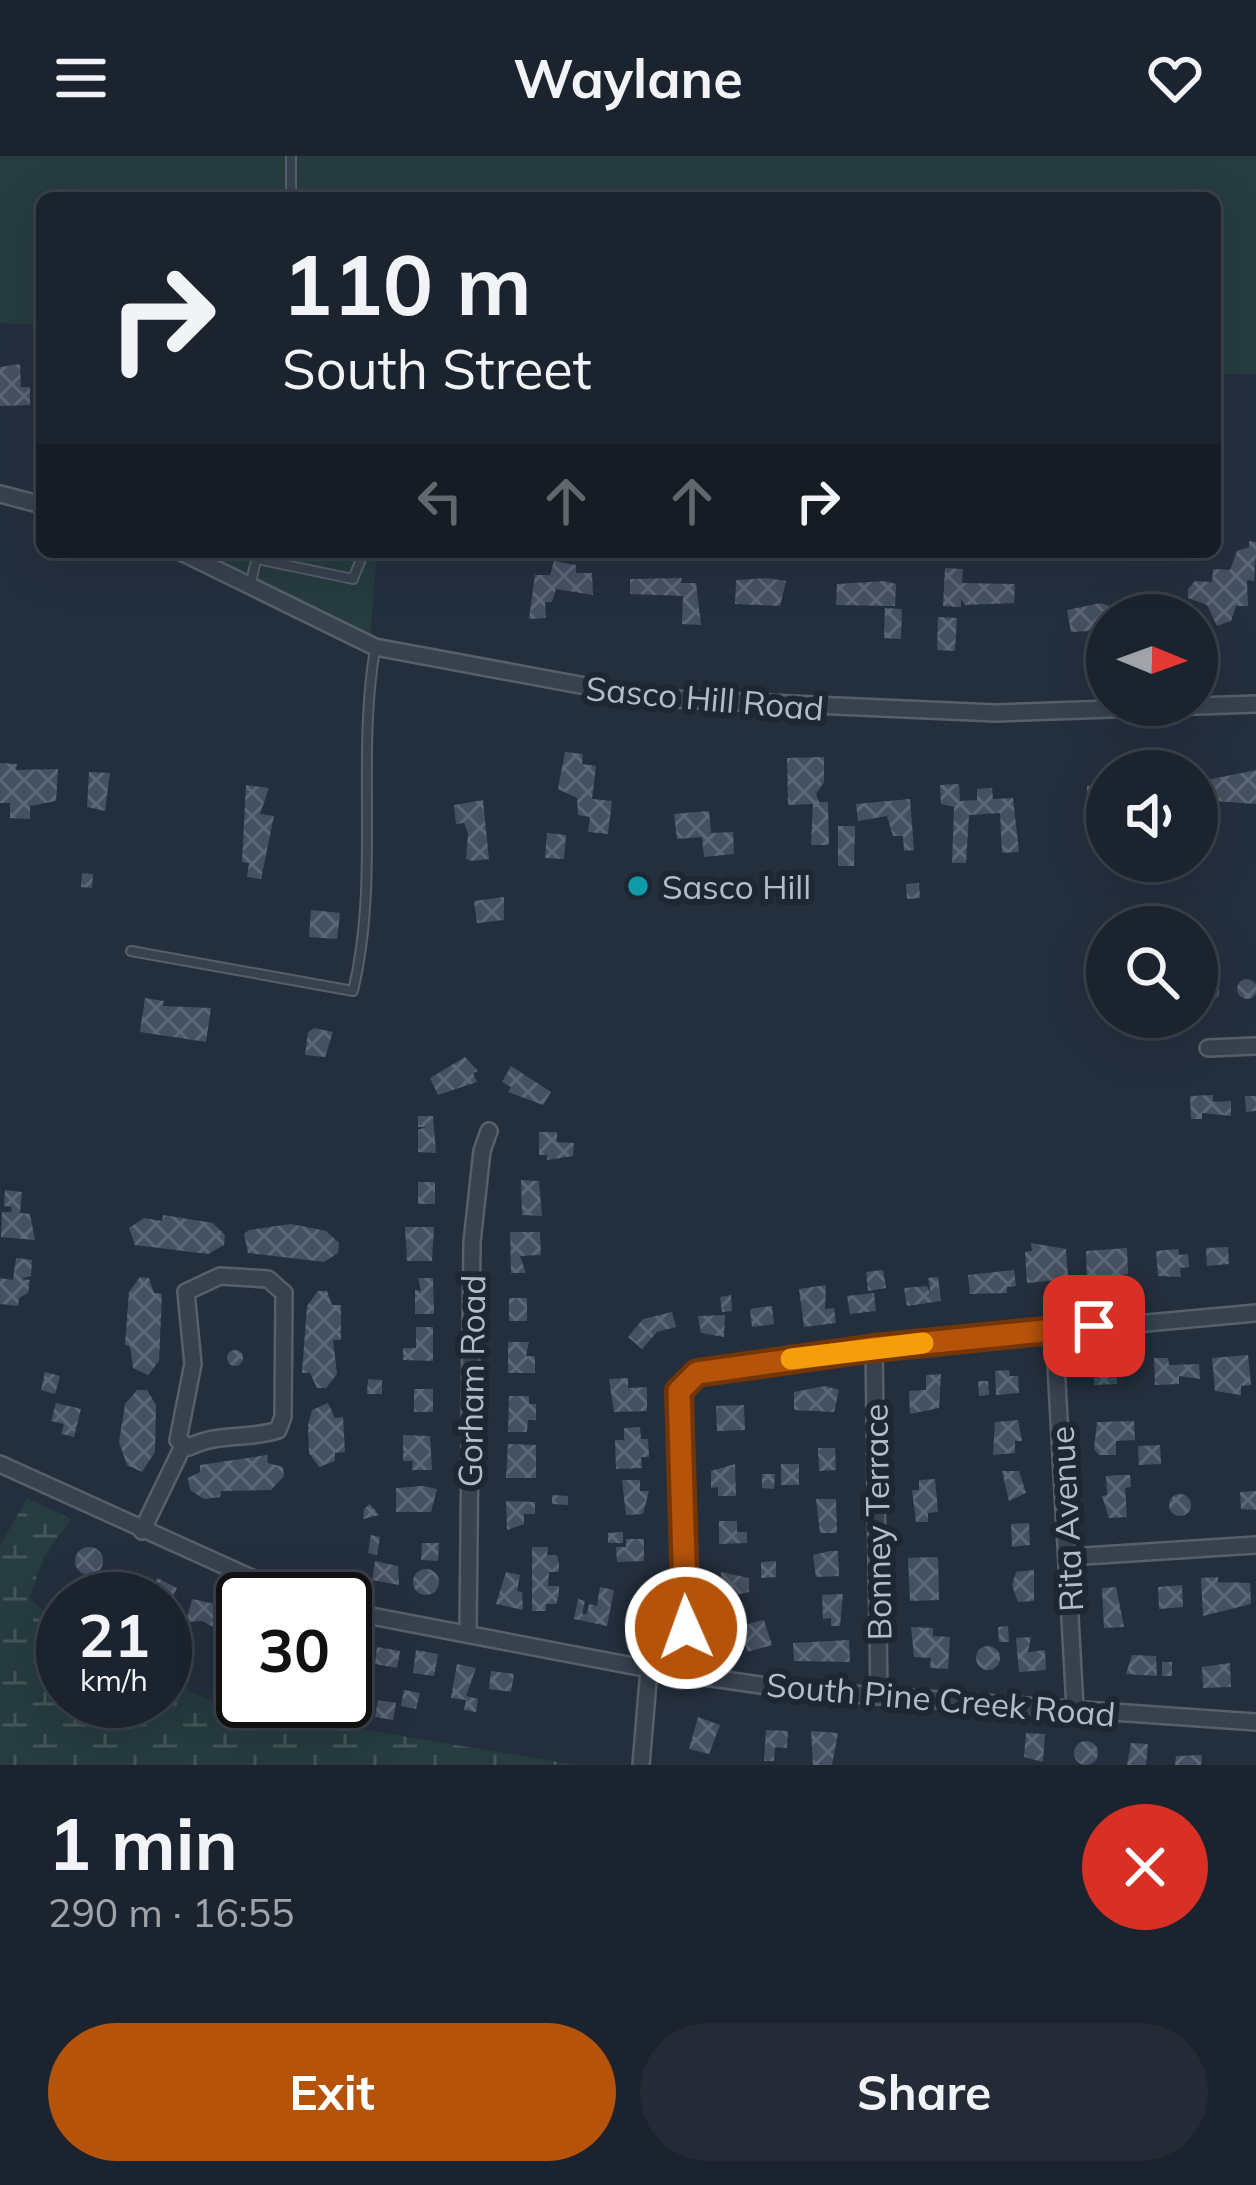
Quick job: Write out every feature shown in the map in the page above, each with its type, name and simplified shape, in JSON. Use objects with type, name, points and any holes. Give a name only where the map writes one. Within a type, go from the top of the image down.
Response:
[{"type":"street","points":[[0,494],[36,503]]},
{"type":"street","name":"Sasco Hill Road","points":[[193,558],[375,647],[573,686],[735,705],[996,713],[1256,704]]},
{"type":"street","points":[[1208,1048],[1256,1046]]},
{"type":"street","name":"Gorham Road","points":[[469,1634],[472,1242],[482,1151],[489,1131]]},
{"type":"street","points":[[220,1276],[279,1284],[284,1309],[284,1417],[278,1430],[231,1432],[189,1448],[184,1444],[178,1440],[177,1426],[190,1397],[193,1364],[186,1292],[206,1278],[220,1276]]},
{"type":"street","points":[[687,1675],[679,1391],[684,1380],[697,1373],[874,1348],[1256,1313]]},
{"type":"street","name":"Rita Avenue","points":[[1054,1329],[1076,1708]]},
{"type":"street","name":"Bonney Terrace","points":[[874,1348],[879,1696]]},
{"type":"street","points":[[142,1531],[184,1444]]},
{"type":"street","points":[[0,1464],[236,1572]]},
{"type":"street","points":[[1069,1556],[1256,1545]]},
{"type":"street","name":"South Pine Creek Road","points":[[372,1615],[687,1675],[879,1696],[1256,1722]]},
{"type":"street","points":[[641,1765],[649,1669]]},
{"type":"lane","points":[[291,156],[291,192]]},
{"type":"lane","points":[[250,586],[257,558]]},
{"type":"lane","points":[[270,558],[352,579],[359,574],[363,558]]},
{"type":"lane","points":[[131,951],[353,991],[364,948],[363,846],[375,647]]},
{"type":"green space","points":[[0,156],[1256,156],[1256,374],[1221,374],[1221,192],[36,192],[36,325],[0,323]]},
{"type":"green space","points":[[212,558],[377,558],[370,640]]},
{"type":"green space","points":[[27,1498],[71,1519],[36,1572],[29,1598],[36,1604],[36,1728],[192,1728],[192,1692],[216,1703],[216,1728],[352,1728],[576,1765],[0,1765],[0,1546]]},
{"type":"building","points":[[20,364],[21,387],[30,387],[30,405],[0,406],[0,367]]},
{"type":"building","points":[[1249,541],[1256,542],[1254,581],[1247,580],[1248,606],[1236,606],[1231,621],[1218,626],[1218,594],[1188,594],[1188,589],[1195,581],[1212,582],[1213,569],[1230,570],[1237,551],[1249,547]]},
{"type":"building","points":[[554,561],[576,565],[576,573],[592,573],[593,595],[556,589],[552,602],[545,602],[546,618],[529,619],[535,575],[550,575]]},
{"type":"building","points":[[945,568],[963,569],[962,583],[1015,584],[1014,603],[965,605],[961,599],[961,607],[943,606]]},
{"type":"building","points":[[682,578],[681,583],[696,583],[701,625],[682,624],[683,596],[630,594],[630,579]]},
{"type":"building","points":[[736,580],[786,581],[780,606],[735,604]]},
{"type":"building","points":[[837,584],[896,584],[895,606],[836,605]]},
{"type":"building","points":[[1086,606],[1086,631],[1071,632],[1067,610]]},
{"type":"building","points":[[885,608],[902,609],[901,639],[884,638]]},
{"type":"building","points":[[938,617],[957,618],[955,651],[937,650]]},
{"type":"building","points":[[565,752],[583,754],[582,764],[596,766],[592,799],[612,801],[608,834],[588,832],[590,817],[578,815],[577,798],[558,789]]},
{"type":"building","points":[[824,757],[824,782],[816,794],[819,802],[828,802],[829,845],[811,845],[813,804],[788,805],[787,758]]},
{"type":"building","points":[[0,763],[17,764],[16,770],[58,769],[56,801],[30,806],[30,819],[10,818],[10,803],[0,803]]},
{"type":"building","points":[[1256,770],[1256,804],[1218,801],[1218,778]]},
{"type":"building","points":[[89,772],[110,773],[105,811],[87,807]]},
{"type":"building","points":[[959,784],[960,801],[977,800],[977,789],[992,788],[993,799],[1013,798],[1019,852],[1002,853],[1000,813],[969,815],[966,863],[952,863],[954,807],[941,804],[940,785]]},
{"type":"building","points":[[246,785],[269,788],[260,814],[274,816],[261,879],[247,877],[249,863],[242,862]]},
{"type":"building","points":[[910,799],[914,850],[904,851],[903,836],[893,836],[887,816],[858,821],[856,804]]},
{"type":"building","points":[[483,800],[489,859],[472,861],[466,859],[468,833],[464,823],[456,824],[454,805]]},
{"type":"building","points":[[709,811],[711,833],[733,832],[734,854],[704,857],[702,837],[677,839],[674,814]]},
{"type":"building","points":[[838,826],[855,826],[854,866],[838,866]]},
{"type":"building","points":[[547,833],[566,835],[564,859],[545,858]]},
{"type":"building","points":[[82,873],[93,874],[92,888],[81,887]]},
{"type":"building","points":[[919,883],[920,898],[907,899],[906,884]]},
{"type":"building","points":[[504,897],[504,920],[477,923],[474,901]]},
{"type":"building","points":[[311,910],[340,913],[337,939],[309,937]]},
{"type":"building","points":[[1247,979],[1257,989],[1247,999],[1237,989]]},
{"type":"building","points":[[145,998],[164,1001],[163,1006],[211,1008],[206,1042],[140,1032]]},
{"type":"building","points":[[314,1028],[333,1032],[325,1057],[305,1055],[308,1032]]},
{"type":"building","points":[[465,1057],[478,1071],[473,1073],[477,1082],[438,1095],[430,1078]]},
{"type":"building","points":[[511,1066],[551,1092],[543,1105],[508,1092],[511,1087],[502,1082]]},
{"type":"building","points":[[1213,1095],[1213,1102],[1231,1101],[1231,1116],[1202,1113],[1202,1119],[1191,1119],[1190,1096]]},
{"type":"building","points":[[1245,1096],[1256,1096],[1256,1111],[1246,1112]]},
{"type":"building","points":[[418,1116],[433,1116],[436,1153],[418,1152],[418,1130],[426,1127],[418,1127]]},
{"type":"building","points":[[539,1132],[557,1132],[557,1142],[574,1143],[573,1156],[547,1160],[547,1155],[539,1155]]},
{"type":"building","points":[[521,1180],[539,1181],[542,1216],[522,1215]]},
{"type":"building","points":[[418,1182],[435,1182],[435,1204],[418,1204]]},
{"type":"building","points":[[5,1190],[22,1192],[20,1213],[30,1214],[35,1240],[1,1237],[2,1212],[11,1212],[12,1207],[4,1206]]},
{"type":"building","points":[[163,1215],[213,1223],[225,1235],[224,1245],[208,1254],[135,1245],[129,1228],[144,1218],[162,1221]]},
{"type":"building","points":[[291,1224],[326,1231],[339,1243],[338,1253],[324,1262],[248,1253],[244,1234],[249,1230]]},
{"type":"building","points":[[405,1227],[434,1227],[432,1261],[407,1261]]},
{"type":"building","points":[[510,1232],[540,1232],[541,1255],[520,1256],[526,1273],[511,1273]]},
{"type":"building","points":[[1031,1243],[1066,1249],[1068,1279],[1027,1283],[1025,1252],[1032,1251]]},
{"type":"building","points":[[1228,1247],[1229,1264],[1207,1266],[1206,1248]]},
{"type":"building","points":[[1127,1248],[1128,1274],[1087,1280],[1086,1251]]},
{"type":"building","points":[[1178,1249],[1179,1255],[1188,1254],[1189,1267],[1180,1268],[1181,1277],[1158,1276],[1156,1251]]},
{"type":"building","points":[[16,1258],[32,1260],[31,1276],[21,1279],[30,1280],[28,1293],[19,1298],[18,1306],[0,1304],[0,1278],[13,1280]]},
{"type":"building","points":[[883,1270],[886,1288],[868,1291],[866,1272]]},
{"type":"building","points":[[1014,1270],[1016,1286],[1007,1287],[1007,1293],[970,1294],[968,1275]]},
{"type":"building","points":[[140,1277],[149,1278],[154,1293],[162,1294],[159,1361],[148,1375],[133,1368],[130,1346],[125,1345],[129,1292]]},
{"type":"building","points":[[938,1277],[941,1301],[907,1306],[904,1288],[927,1286],[931,1295],[928,1278]]},
{"type":"building","points":[[418,1278],[433,1278],[434,1314],[415,1314],[415,1290],[421,1291]]},
{"type":"building","points":[[826,1285],[825,1309],[834,1308],[836,1323],[804,1327],[799,1289]]},
{"type":"building","points":[[318,1291],[327,1291],[332,1305],[341,1305],[341,1340],[333,1340],[337,1374],[326,1388],[317,1388],[310,1373],[302,1373],[307,1306]]},
{"type":"building","points":[[874,1293],[876,1311],[850,1314],[847,1296]]},
{"type":"building","points":[[731,1295],[732,1311],[722,1312],[720,1297]]},
{"type":"building","points":[[509,1298],[527,1298],[527,1321],[509,1321]]},
{"type":"building","points":[[772,1306],[774,1324],[752,1327],[750,1309]]},
{"type":"building","points":[[672,1312],[676,1327],[657,1332],[642,1349],[628,1337],[643,1319]]},
{"type":"building","points":[[725,1315],[724,1337],[701,1333],[698,1316]]},
{"type":"building","points":[[416,1327],[433,1327],[433,1361],[403,1360],[403,1348],[416,1348]]},
{"type":"building","points":[[508,1342],[529,1342],[526,1356],[535,1356],[535,1373],[508,1373]]},
{"type":"building","points":[[235,1350],[243,1358],[235,1366],[227,1358]]},
{"type":"building","points":[[1248,1355],[1251,1385],[1241,1386],[1241,1395],[1215,1391],[1212,1358]]},
{"type":"building","points":[[1154,1358],[1168,1358],[1169,1365],[1199,1364],[1200,1379],[1179,1376],[1179,1384],[1155,1385]]},
{"type":"building","points":[[1101,1361],[1127,1365],[1128,1376],[1117,1376],[1117,1384],[1094,1385],[1094,1367],[1101,1367]]},
{"type":"building","points":[[1009,1370],[1010,1376],[1018,1376],[1019,1393],[996,1395],[995,1371]]},
{"type":"building","points":[[45,1372],[60,1376],[55,1394],[41,1390]]},
{"type":"building","points":[[941,1374],[939,1408],[910,1414],[909,1391],[926,1390],[926,1375]]},
{"type":"building","points":[[628,1378],[628,1388],[647,1387],[647,1411],[614,1412],[609,1379]]},
{"type":"building","points":[[368,1379],[382,1380],[382,1394],[367,1394]]},
{"type":"building","points":[[978,1381],[988,1381],[989,1395],[979,1396]]},
{"type":"building","points":[[825,1386],[839,1390],[834,1412],[794,1410],[794,1392]]},
{"type":"building","points":[[414,1389],[433,1389],[433,1412],[414,1412]]},
{"type":"building","points":[[137,1390],[147,1390],[156,1405],[155,1452],[142,1472],[127,1465],[119,1442],[125,1404]]},
{"type":"building","points":[[509,1396],[529,1396],[529,1404],[536,1404],[536,1420],[528,1420],[527,1432],[508,1432]]},
{"type":"building","points":[[56,1403],[81,1409],[74,1437],[61,1434],[64,1424],[51,1421]]},
{"type":"building","points":[[328,1403],[335,1418],[343,1417],[345,1452],[335,1453],[335,1461],[319,1467],[309,1453],[308,1425],[312,1410]]},
{"type":"building","points":[[744,1405],[745,1430],[717,1431],[716,1406]]},
{"type":"building","points":[[1018,1420],[1022,1441],[1015,1441],[1015,1453],[993,1455],[995,1422]]},
{"type":"building","points":[[1134,1421],[1135,1440],[1116,1441],[1116,1455],[1099,1455],[1094,1449],[1097,1422]]},
{"type":"building","points":[[640,1427],[641,1439],[648,1439],[649,1457],[641,1457],[642,1468],[616,1469],[615,1440],[624,1440],[624,1428]]},
{"type":"building","points":[[403,1435],[430,1436],[432,1470],[412,1470],[413,1461],[403,1461]]},
{"type":"building","points":[[508,1444],[536,1445],[536,1478],[506,1478]]},
{"type":"building","points":[[1160,1445],[1161,1464],[1139,1465],[1138,1446]]},
{"type":"building","points":[[818,1448],[835,1448],[836,1470],[819,1471]]},
{"type":"building","points":[[267,1455],[268,1463],[283,1467],[284,1476],[271,1490],[221,1491],[220,1497],[204,1499],[190,1490],[188,1478],[200,1472],[200,1465]]},
{"type":"building","points":[[735,1464],[736,1496],[718,1496],[718,1487],[711,1488],[711,1471]]},
{"type":"building","points":[[781,1464],[799,1464],[799,1485],[781,1485]]},
{"type":"building","points":[[1002,1471],[1019,1471],[1026,1493],[1009,1501]]},
{"type":"building","points":[[762,1474],[775,1474],[774,1489],[762,1488]]},
{"type":"building","points":[[1130,1475],[1131,1487],[1125,1488],[1127,1517],[1109,1518],[1102,1496],[1107,1495],[1106,1476]]},
{"type":"building","points":[[935,1479],[938,1512],[928,1513],[928,1522],[916,1522],[912,1490],[919,1490],[919,1480]]},
{"type":"building","points":[[622,1480],[640,1480],[640,1491],[649,1491],[643,1514],[626,1515]]},
{"type":"building","points":[[396,1488],[437,1489],[431,1512],[396,1512]]},
{"type":"building","points":[[1256,1491],[1256,1510],[1241,1509],[1240,1492]]},
{"type":"building","points":[[1180,1494],[1191,1505],[1180,1516],[1169,1505]]},
{"type":"building","points":[[552,1495],[568,1496],[568,1505],[552,1504]]},
{"type":"building","points":[[816,1499],[836,1499],[837,1533],[820,1533]]},
{"type":"building","points":[[506,1501],[535,1502],[535,1514],[524,1514],[524,1524],[507,1530]]},
{"type":"building","points":[[370,1504],[379,1515],[363,1519],[364,1509]]},
{"type":"building","points":[[719,1521],[737,1521],[737,1532],[747,1532],[747,1543],[719,1544]]},
{"type":"building","points":[[1029,1523],[1030,1545],[1012,1547],[1011,1524]]},
{"type":"building","points":[[623,1532],[623,1543],[608,1543],[608,1533]]},
{"type":"building","points":[[371,1535],[380,1537],[377,1555],[368,1553]]},
{"type":"building","points":[[626,1539],[644,1539],[644,1561],[617,1562],[616,1547],[626,1547]]},
{"type":"building","points":[[422,1543],[439,1543],[438,1561],[421,1560]]},
{"type":"building","points":[[89,1547],[101,1556],[99,1571],[79,1571],[75,1561],[79,1551]]},
{"type":"building","points":[[532,1547],[548,1547],[547,1555],[557,1555],[559,1564],[559,1572],[549,1572],[548,1586],[559,1586],[559,1595],[556,1604],[546,1604],[546,1611],[532,1611]]},
{"type":"building","points":[[838,1551],[839,1576],[816,1577],[813,1555]]},
{"type":"building","points":[[938,1557],[939,1600],[910,1601],[908,1558]]},
{"type":"building","points":[[375,1561],[398,1566],[399,1585],[372,1580]]},
{"type":"building","points":[[776,1561],[776,1577],[761,1578],[761,1562]]},
{"type":"building","points":[[426,1569],[439,1582],[426,1595],[413,1582]]},
{"type":"building","points":[[1034,1570],[1034,1601],[1018,1602],[1012,1585],[1016,1572]]},
{"type":"building","points":[[506,1572],[520,1575],[517,1591],[522,1592],[523,1610],[496,1604]]},
{"type":"building","points":[[721,1572],[749,1578],[749,1592],[714,1600],[714,1583],[721,1583]]},
{"type":"building","points":[[1218,1577],[1218,1582],[1250,1583],[1251,1604],[1203,1616],[1201,1578]]},
{"type":"building","points":[[1182,1585],[1183,1607],[1159,1609],[1158,1587]]},
{"type":"building","points":[[600,1587],[614,1590],[607,1626],[574,1619],[578,1599],[585,1601],[582,1614],[587,1614],[589,1604],[597,1606]]},
{"type":"building","points":[[1116,1587],[1124,1627],[1104,1628],[1102,1588]]},
{"type":"building","points":[[843,1594],[840,1626],[831,1626],[831,1618],[823,1619],[822,1595]]},
{"type":"building","points":[[192,1599],[216,1604],[216,1627],[192,1622]]},
{"type":"building","points":[[633,1614],[655,1617],[652,1634],[625,1630]]},
{"type":"building","points":[[739,1620],[739,1626],[764,1620],[772,1645],[747,1652],[746,1646],[718,1646],[719,1622]]},
{"type":"building","points":[[1008,1626],[1009,1642],[999,1642],[998,1627]]},
{"type":"building","points":[[911,1627],[933,1628],[933,1636],[950,1637],[948,1669],[930,1668],[931,1658],[914,1657]]},
{"type":"building","points":[[1031,1637],[1028,1652],[1045,1650],[1046,1670],[1019,1672],[1016,1638]]},
{"type":"building","points":[[849,1640],[850,1662],[794,1661],[793,1643]]},
{"type":"building","points":[[988,1646],[997,1649],[997,1667],[988,1670],[979,1667],[976,1658],[979,1649]]},
{"type":"building","points":[[377,1647],[400,1651],[397,1668],[375,1664]]},
{"type":"building","points":[[416,1650],[438,1654],[434,1676],[413,1673]]},
{"type":"building","points":[[1132,1655],[1156,1656],[1157,1676],[1126,1674]]},
{"type":"building","points":[[1162,1662],[1172,1662],[1172,1676],[1162,1676]]},
{"type":"building","points":[[1230,1663],[1231,1687],[1203,1688],[1202,1667]]},
{"type":"building","points":[[457,1664],[476,1668],[466,1696],[478,1699],[476,1712],[464,1710],[466,1700],[451,1698]]},
{"type":"building","points":[[491,1671],[514,1674],[511,1692],[489,1689]]},
{"type":"building","points":[[404,1690],[420,1693],[416,1709],[401,1706]]},
{"type":"building","points":[[378,1700],[396,1703],[393,1720],[375,1717]]},
{"type":"building","points":[[698,1717],[720,1725],[709,1754],[689,1749]]},
{"type":"building","points":[[766,1730],[788,1731],[787,1748],[775,1747],[774,1761],[764,1761]]},
{"type":"building","points":[[811,1731],[838,1733],[832,1765],[813,1765]]},
{"type":"building","points":[[1026,1733],[1045,1734],[1043,1762],[1024,1757]]},
{"type":"building","points":[[1086,1741],[1098,1753],[1086,1765],[1074,1753]]},
{"type":"building","points":[[1131,1743],[1148,1744],[1146,1765],[1127,1765]]},
{"type":"building","points":[[1202,1755],[1201,1765],[1175,1765],[1176,1756]]},
{"type":"slow traffic","points":[[791,1359],[923,1343]]},
{"type":"place","name":"Sasco Hill","points":[[638,886]]},
{"type":"route","points":[[686,1628],[679,1391],[684,1380],[697,1373],[874,1348],[1094,1326]]}]
